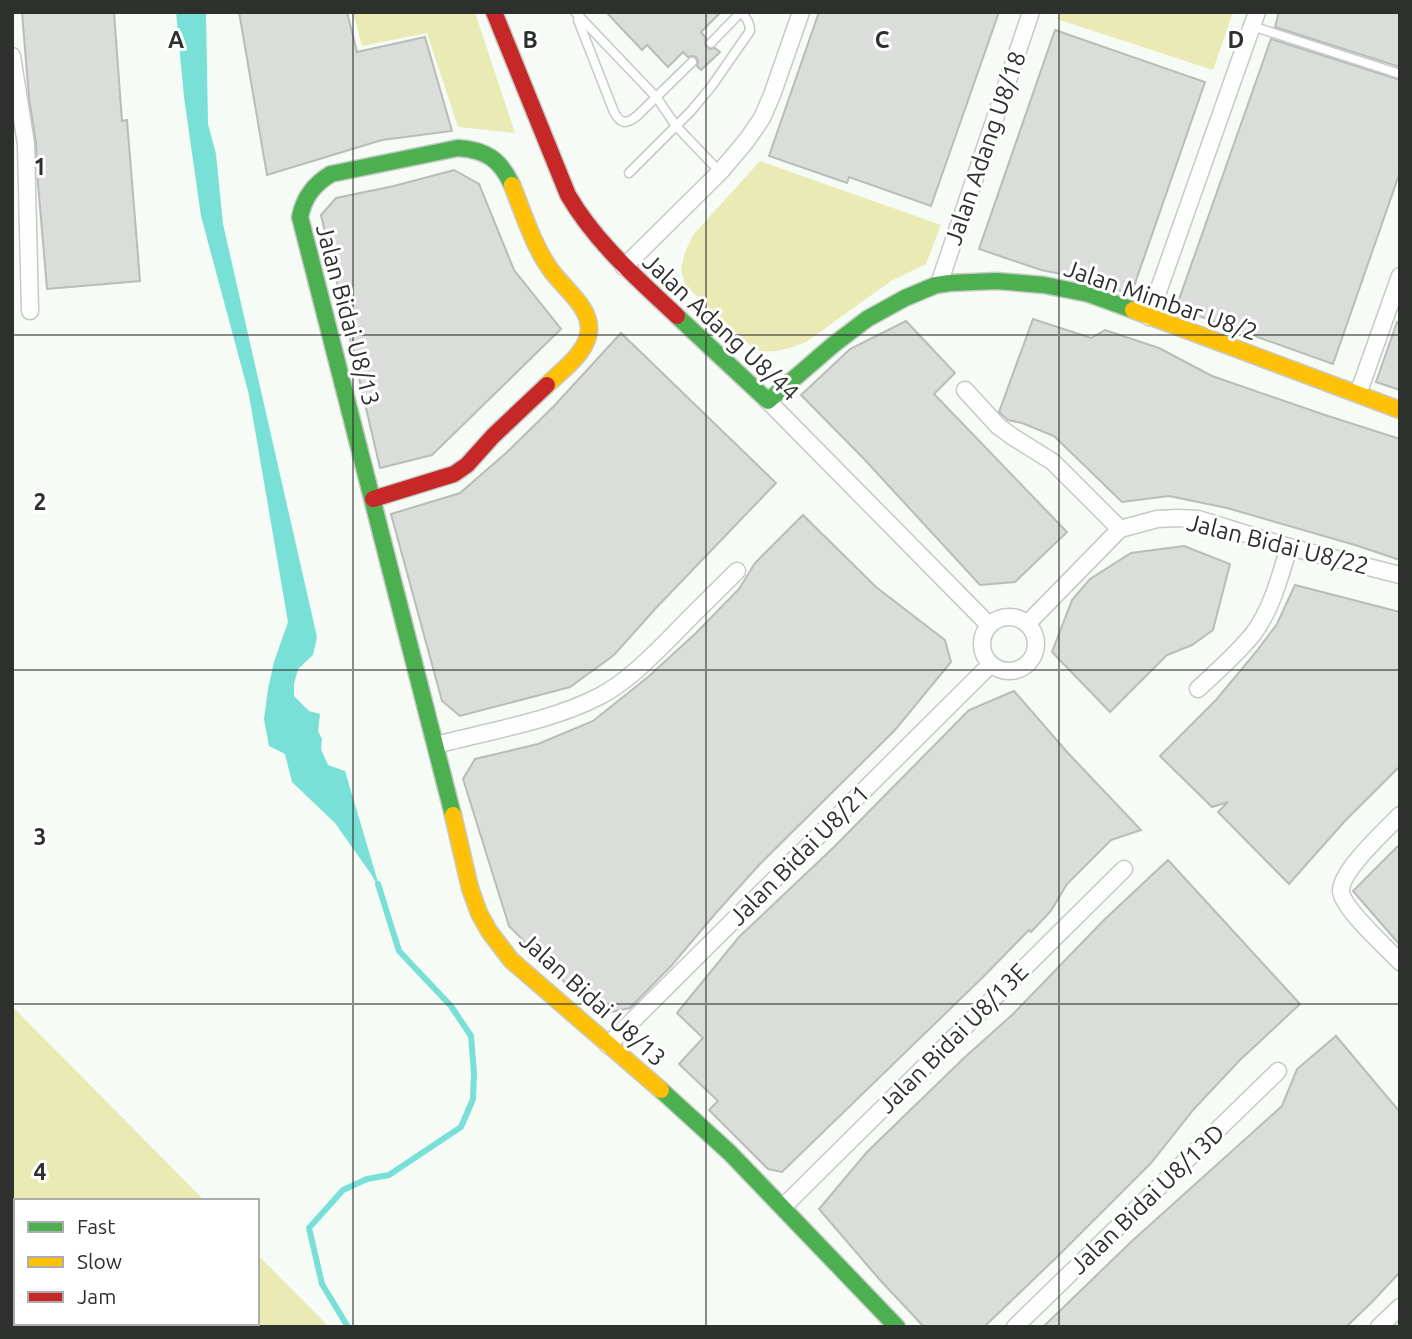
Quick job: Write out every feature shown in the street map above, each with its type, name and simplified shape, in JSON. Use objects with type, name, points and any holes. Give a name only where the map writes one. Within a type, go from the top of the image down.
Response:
[{"type":"street","name":"Jalan Adang U8/44","points":[[494,12],[568,195],[592,233],[624,267],[768,401],[989,625]]},
{"type":"street","points":[[624,267],[720,172],[747,141],[762,118],[801,12]]},
{"type":"street","name":"Jalan Adang U8/18","points":[[940,284],[1031,12]]},
{"type":"street","points":[[1149,317],[1254,19]]},
{"type":"street","points":[[12,56],[26,144],[30,311]]},
{"type":"street","name":"Jalan Bidai U8/13","points":[[373,499],[454,474],[467,465],[493,436],[577,356],[590,333],[581,307],[552,271],[534,241],[507,176],[500,165],[478,150],[458,148],[342,171],[323,179],[308,194],[302,204],[300,217],[436,744],[470,888],[489,931],[512,960],[690,1116],[783,1207],[897,1327]]},
{"type":"street","points":[[1358,394],[1400,276]]},
{"type":"street","name":"Jalan Mimbar U8/2","points":[[768,401],[815,358],[867,319],[908,296],[940,284],[1009,281],[1066,288],[1089,294],[1400,411]]},
{"type":"street","points":[[965,390],[998,426],[1053,462],[1121,529],[1028,624]]},
{"type":"street","name":"Jalan Bidai U8/22","points":[[1121,529],[1157,519],[1198,519],[1289,547],[1400,575]]},
{"type":"street","points":[[1198,689],[1255,632],[1280,579],[1289,547]]},
{"type":"street","points":[[436,744],[544,718],[601,695],[643,665],[737,571]]},
{"type":"street","points":[[1004,617],[1021,619],[1028,624],[1037,639],[1035,655],[1030,663],[1023,668],[1006,672],[990,665],[982,649],[984,632],[989,625],[1004,617]]},
{"type":"street","name":"Jalan Bidai U8/21","points":[[608,1045],[990,665]]},
{"type":"street","points":[[1400,815],[1352,865],[1344,879],[1341,892],[1345,904],[1400,962]]},
{"type":"street","name":"Jalan Bidai U8/13E","points":[[783,1207],[1124,869]]},
{"type":"street","name":"Jalan Bidai U8/13D","points":[[1015,1327],[1278,1072]]},
{"type":"street","points":[[1379,1327],[1400,1307]]},
{"type":"lane","points":[[629,173],[711,87],[750,31],[750,25],[741,12],[711,43]]},
{"type":"lane","points":[[575,13],[657,98],[676,126],[720,172]]},
{"type":"lane","points":[[575,13],[614,113],[623,122],[630,122],[692,62]]},
{"type":"lane","points":[[1254,19],[1400,74]]},
{"type":"green space","points":[[353,12],[475,12],[515,133],[458,127],[427,33],[362,46]]},
{"type":"green space","points":[[1059,12],[1233,12],[1213,70],[1057,19]]},
{"type":"green space","points":[[760,161],[941,225],[926,264],[891,281],[806,342],[780,350],[755,350],[685,285],[681,269],[693,235]]},
{"type":"green space","points":[[12,1006],[203,1199],[14,1199],[14,1325],[259,1325],[259,1256],[329,1327],[12,1327]]},
{"type":"water","points":[[176,12],[206,12],[208,124],[216,154],[223,224],[317,637],[313,655],[298,669],[294,696],[309,711],[320,714],[318,731],[322,739],[321,749],[328,765],[345,771],[381,892],[335,823],[292,782],[285,754],[269,746],[264,719],[268,689],[288,622],[249,395],[201,216],[184,97]]},
{"type":"building","points":[[22,12],[114,12],[122,121],[127,120],[140,281],[47,289],[36,143],[29,98]]},
{"type":"building","points":[[239,12],[347,12],[357,52],[425,37],[452,131],[382,140],[267,175]]},
{"type":"building","points":[[606,12],[721,12],[701,32],[706,38],[706,47],[720,52],[701,70],[697,66],[696,57],[688,57],[683,52],[668,67],[647,45],[642,50]]},
{"type":"building","points":[[819,12],[999,12],[931,206],[849,177],[847,183],[769,156]]},
{"type":"building","points":[[1279,12],[1400,12],[1400,67],[1275,27]]},
{"type":"building","points":[[1055,30],[1205,82],[1131,295],[1092,280],[1041,270],[979,249]]},
{"type":"building","points":[[1271,39],[1400,80],[1400,172],[1333,364],[1176,308]]},
{"type":"building","points":[[454,170],[479,184],[514,270],[561,329],[432,455],[380,468],[321,215],[336,198]]},
{"type":"building","points":[[1033,319],[1091,338],[1105,330],[1159,348],[1212,376],[1400,439],[1400,560],[1227,508],[1169,496],[1122,502],[1054,436],[1008,420],[999,412]]},
{"type":"building","points":[[906,321],[955,373],[934,394],[1067,532],[1015,582],[980,585],[801,395],[850,349]]},
{"type":"building","points":[[1397,322],[1400,323],[1400,390],[1376,382]]},
{"type":"building","points":[[621,333],[776,483],[614,655],[570,687],[460,716],[442,701],[391,514],[460,493],[554,406]]},
{"type":"building","points":[[803,515],[876,587],[945,640],[951,662],[895,730],[759,865],[672,965],[630,1008],[597,1015],[509,926],[463,779],[475,759],[538,744],[593,721],[648,677],[696,633],[739,589],[755,563]]},
{"type":"building","points":[[1184,546],[1230,564],[1213,630],[1192,645],[1167,655],[1110,712],[1052,652],[1072,600],[1090,579],[1131,553]]},
{"type":"building","points":[[1295,585],[1400,612],[1400,766],[1344,822],[1289,884],[1218,812],[1228,802],[1212,807],[1160,756],[1216,700],[1256,652],[1277,624]]},
{"type":"building","points":[[1014,691],[1141,830],[1111,840],[1067,884],[1051,911],[1031,932],[1029,930],[782,1172],[768,1169],[709,1110],[718,1101],[679,1064],[703,1038],[677,1013],[739,937],[834,847],[969,710]]},
{"type":"building","points":[[1400,844],[1400,945],[1353,891]]},
{"type":"building","points":[[1168,860],[1300,1004],[1239,1061],[1194,1109],[1151,1163],[984,1327],[924,1327],[819,1209],[867,1152],[1013,1014],[1104,920]]},
{"type":"building","points":[[1336,1036],[1400,1112],[1400,1272],[1373,1301],[1346,1327],[1043,1327],[1132,1241],[1282,1106],[1297,1069]]},
{"type":"waterway","points":[[348,1327],[322,1284],[309,1228],[343,1190],[367,1179],[389,1175],[461,1127],[473,1099],[471,1036],[451,1006],[399,951],[378,884]]},
{"type":"traffic: fast","points":[[453,815],[300,217],[311,192],[331,174],[458,148],[477,151],[491,157],[512,185]]},
{"type":"traffic: fast","points":[[677,316],[768,401],[867,319],[936,285],[997,281],[1044,285],[1089,294],[1133,310]]},
{"type":"traffic: fast","points":[[661,1090],[730,1153],[897,1327]]},
{"type":"traffic: slow","points":[[512,185],[540,253],[583,310],[589,327],[581,350],[547,385]]},
{"type":"traffic: slow","points":[[1133,310],[1400,410]]},
{"type":"traffic: slow","points":[[453,815],[470,888],[489,931],[511,960],[661,1090]]},
{"type":"traffic: jam","points":[[494,12],[568,195],[604,244],[677,316]]},
{"type":"traffic: jam","points":[[373,499],[454,474],[467,465],[493,436],[547,385]]}]
